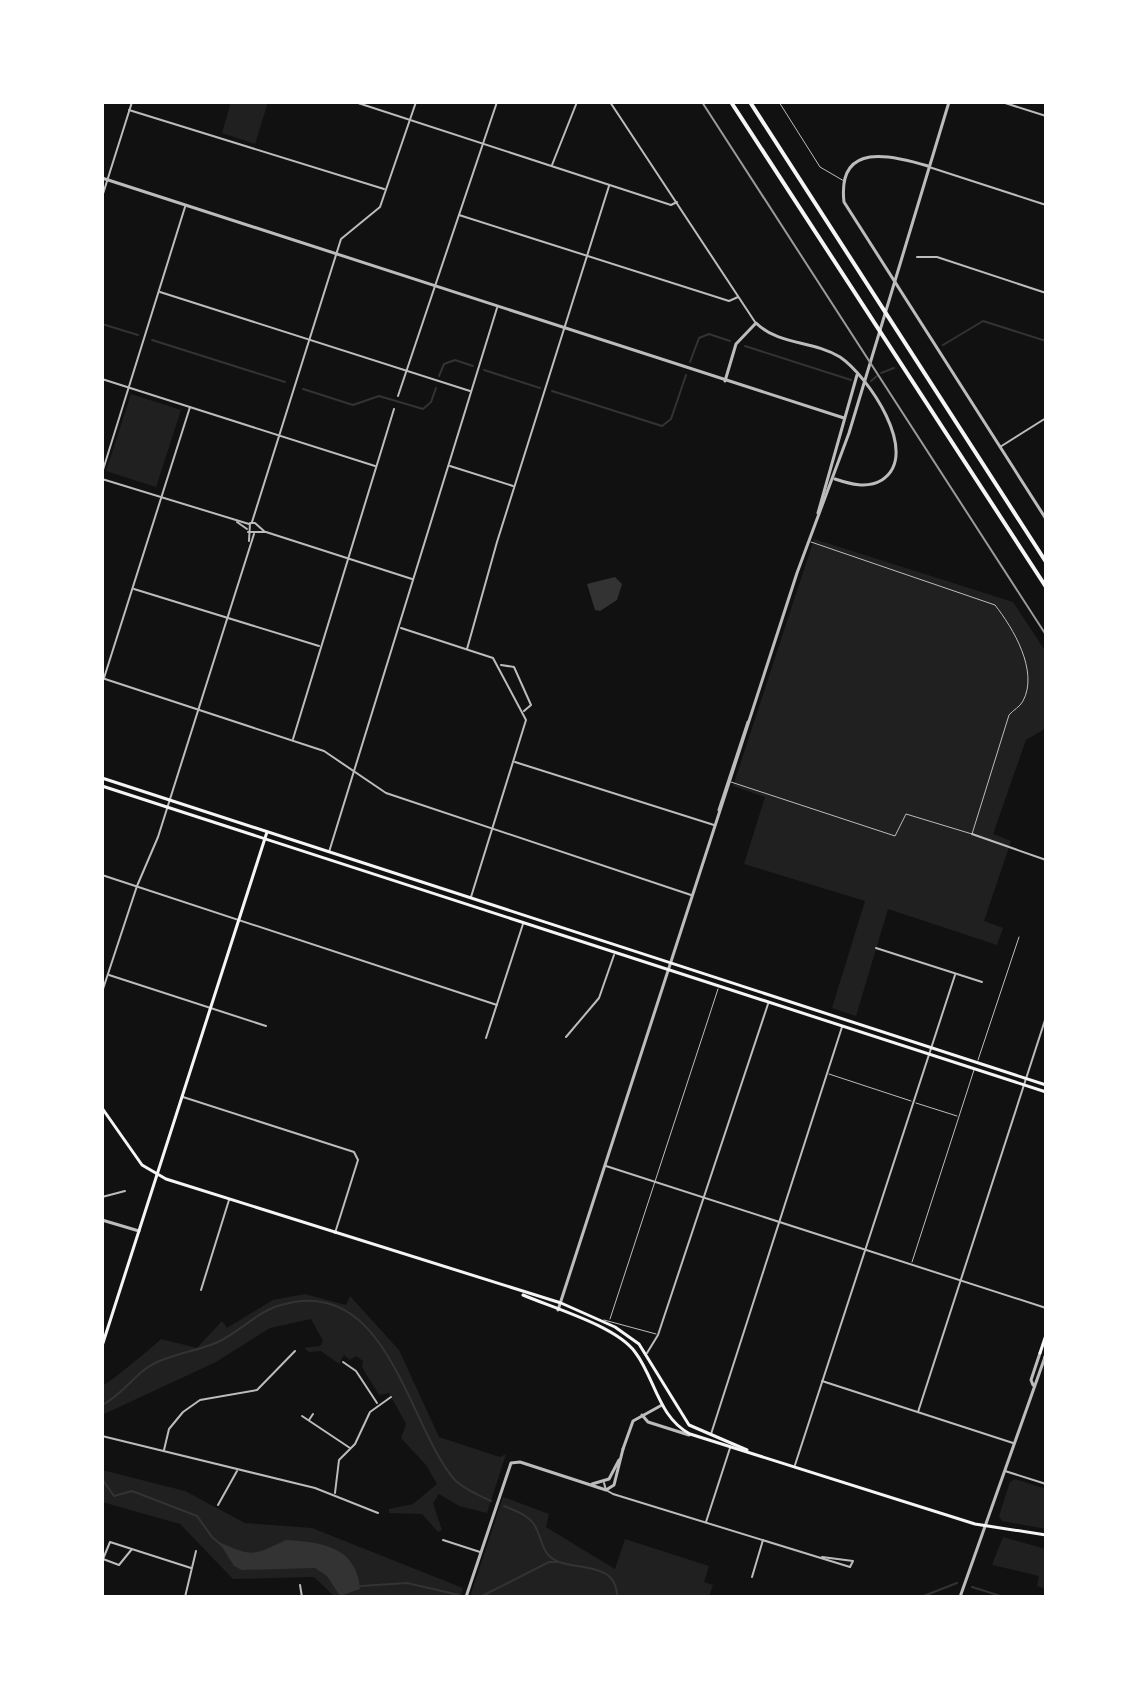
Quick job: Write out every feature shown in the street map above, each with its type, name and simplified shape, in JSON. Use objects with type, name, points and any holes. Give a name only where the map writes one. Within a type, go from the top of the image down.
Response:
[{"type":"highway","points":[[731,102],[1046,587]]},
{"type":"highway","points":[[750,102],[1046,562]]},
{"type":"main road","points":[[102,778],[1046,1085]]},
{"type":"main road","points":[[102,786],[1046,1092]]},
{"type":"main road","points":[[102,1346],[267,832]]},
{"type":"main road","points":[[102,1108],[142,1165],[157,1175],[512,1290],[561,1303],[603,1322],[629,1336],[646,1353],[671,1400],[689,1425],[711,1435],[747,1450],[986,1526],[1046,1535]]},
{"type":"main road","points":[[512,1290],[609,1332],[634,1349],[675,1425],[693,1436],[747,1450]]},
{"type":"main road","points":[[1046,1335],[1040,1353],[1046,1355]]},
{"type":"main road","points":[[662,1405],[671,1400]]},
{"type":"street","points":[[102,197],[105,178],[132,102]]},
{"type":"street","points":[[355,102],[609,186],[671,205],[677,202]]},
{"type":"street","points":[[102,992],[170,799],[249,542],[258,526],[258,512],[343,235],[373,215],[386,190],[416,102]]},
{"type":"street","points":[[398,396],[497,102]]},
{"type":"street","points":[[551,167],[577,102]]},
{"type":"street","points":[[610,102],[756,323],[775,338],[828,351],[858,374],[895,433],[898,456],[889,474],[873,484],[859,485],[834,478]]},
{"type":"street","points":[[558,1310],[728,781],[808,541],[839,463],[949,102]]},
{"type":"street","points":[[1002,102],[1046,116]]},
{"type":"street","points":[[129,110],[386,190]]},
{"type":"street","points":[[1046,205],[878,153],[856,164],[845,181],[846,208],[1046,519]]},
{"type":"street","points":[[105,178],[844,418]]},
{"type":"street","points":[[467,649],[514,486],[609,186]]},
{"type":"street","points":[[102,473],[186,206]]},
{"type":"street","points":[[458,214],[729,301],[738,297]]},
{"type":"street","points":[[917,257],[937,257],[1046,293]]},
{"type":"street","points":[[160,292],[470,391]]},
{"type":"street","points":[[329,852],[497,307]]},
{"type":"street","points":[[725,381],[736,344],[756,323]]},
{"type":"street","points":[[816,521],[858,374]]},
{"type":"street","points":[[102,379],[376,467]]},
{"type":"street","points":[[190,406],[103,678],[328,752],[386,793],[693,895]]},
{"type":"street","points":[[292,740],[394,409]]},
{"type":"street","points":[[999,447],[1046,418]]},
{"type":"street","points":[[449,466],[514,486]]},
{"type":"street","points":[[102,479],[250,523],[266,532],[413,580]]},
{"type":"street","points":[[249,542],[250,523],[258,512]]},
{"type":"street","points":[[236,521],[248,531],[266,532]]},
{"type":"street","points":[[133,589],[321,647]]},
{"type":"street","points":[[400,627],[493,658],[527,724],[471,898]]},
{"type":"street","points":[[499,666],[514,667],[528,693],[531,705],[523,711]]},
{"type":"street","points":[[515,762],[715,825]]},
{"type":"street","points":[[972,834],[1046,860]]},
{"type":"street","points":[[102,875],[497,1005]]},
{"type":"street","points":[[486,1038],[523,924]]},
{"type":"street","points":[[876,948],[982,982]]},
{"type":"street","points":[[566,1037],[599,998],[615,954]]},
{"type":"street","points":[[108,974],[266,1026]]},
{"type":"street","points":[[795,1465],[955,975]]},
{"type":"street","points":[[646,1353],[655,1345],[768,1003]]},
{"type":"street","points":[[918,1412],[1046,1017]]},
{"type":"street","points":[[711,1435],[842,1027]]},
{"type":"street","points":[[182,1097],[357,1155],[335,1233]]},
{"type":"street","points":[[606,1166],[1046,1308]]},
{"type":"street","points":[[102,1197],[125,1191]]},
{"type":"street","points":[[201,1290],[230,1199]]},
{"type":"street","points":[[102,1220],[139,1231]]},
{"type":"street","points":[[164,1451],[169,1429],[183,1412],[200,1400],[257,1390],[295,1351]]},
{"type":"street","points":[[1033,1385],[1031,1380],[1040,1353]]},
{"type":"street","points":[[960,1597],[1046,1355]]},
{"type":"street","points":[[351,1366],[357,1361]]},
{"type":"street","points":[[343,1362],[351,1366],[377,1404]]},
{"type":"street","points":[[821,1380],[1014,1444]]},
{"type":"street","points":[[335,1494],[339,1460],[377,1404],[391,1397]]},
{"type":"street","points":[[589,1484],[604,1483],[612,1475],[632,1424],[662,1405]]},
{"type":"street","points":[[308,1421],[313,1414]]},
{"type":"street","points":[[642,1415],[648,1422],[693,1436]]},
{"type":"street","points":[[302,1416],[350,1448]]},
{"type":"street","points":[[102,1436],[335,1494],[378,1513]]},
{"type":"street","points":[[706,1523],[730,1448]]},
{"type":"street","points":[[606,1490],[614,1485],[623,1449]]},
{"type":"street","points":[[466,1597],[508,1467],[513,1462],[817,1556],[853,1561],[850,1567]]},
{"type":"street","points":[[218,1505],[231,1488],[237,1469]]},
{"type":"street","points":[[1004,1470],[1046,1484]]},
{"type":"street","points":[[604,1483],[606,1490]]},
{"type":"street","points":[[752,1577],[763,1539]]},
{"type":"street","points":[[443,1540],[481,1552]]},
{"type":"street","points":[[132,1549],[119,1565],[103,1559],[108,1543],[132,1549],[191,1568]]},
{"type":"street","points":[[185,1597],[196,1551]]},
{"type":"street","points":[[300,1585],[302,1597]]},
{"type":"lane","points":[[779,102],[820,167],[845,181]]},
{"type":"lane","points":[[728,781],[895,836],[906,814],[972,834],[1009,715],[1023,701],[1027,670],[1021,648],[990,602],[808,541]]},
{"type":"lane","points":[[978,1062],[1019,937]]},
{"type":"lane","points":[[610,1319],[719,987]]},
{"type":"lane","points":[[912,1265],[974,1070]]},
{"type":"lane","points":[[827,1073],[960,1117]]},
{"type":"lane","points":[[603,1322],[610,1319],[658,1335]]},
{"type":"shaded area","points":[[231,102],[268,102],[255,144],[222,133]]},
{"type":"shaded area","points":[[131,394],[181,410],[156,487],[106,471]]},
{"type":"shaded area","points":[[814,539],[1013,602],[1046,652],[1046,728],[1026,740],[993,834],[1011,841],[984,921],[1003,928],[997,945],[888,909],[856,1016],[832,1008],[865,901],[744,864],[765,797],[733,786]]},
{"type":"shaded area","points":[[615,577],[622,584],[617,600],[600,611],[595,610],[587,584]]},
{"type":"shaded area","points":[[305,1294],[346,1305],[350,1296],[399,1350],[439,1437],[500,1457],[506,1454],[487,1513],[459,1506],[439,1494],[433,1503],[442,1530],[438,1532],[422,1514],[389,1513],[389,1509],[413,1504],[437,1484],[426,1465],[401,1438],[406,1424],[389,1393],[379,1395],[362,1367],[363,1361],[356,1356],[350,1360],[344,1355],[339,1364],[321,1351],[309,1352],[304,1348],[320,1346],[323,1341],[311,1319],[270,1328],[216,1362],[102,1415],[102,1386],[161,1339],[197,1348],[222,1321],[227,1328],[273,1300]]},
{"type":"shaded area","points":[[102,1470],[185,1491],[245,1523],[312,1528],[463,1588],[460,1597],[335,1597],[314,1577],[233,1579],[180,1524],[102,1502]]},
{"type":"shaded area","points":[[1015,1479],[1046,1489],[1046,1529],[1002,1521],[999,1516],[1010,1482]]},
{"type":"shaded area","points":[[503,1497],[549,1514],[546,1527],[615,1569],[625,1539],[709,1566],[704,1582],[713,1585],[709,1597],[470,1597]]},
{"type":"shaded area","points":[[1003,1537],[1046,1549],[1046,1589],[1037,1586],[1039,1576],[992,1565]]},
{"type":"shaded area","points":[[286,1540],[324,1545],[345,1556],[357,1575],[360,1589],[340,1596],[327,1576],[315,1568],[242,1570],[234,1566],[219,1542],[252,1553]]},
{"type":"waterway","points":[[943,345],[983,321],[1046,341]]},
{"type":"waterway","points":[[102,324],[138,335]]},
{"type":"waterway","points":[[690,362],[699,338],[709,334],[730,341]]},
{"type":"waterway","points":[[152,340],[285,382]]},
{"type":"waterway","points":[[745,346],[851,380]]},
{"type":"waterway","points":[[439,376],[444,364],[455,360],[473,366]]},
{"type":"waterway","points":[[881,373],[894,368]]},
{"type":"waterway","points":[[484,370],[540,388]]},
{"type":"waterway","points":[[552,391],[662,426],[671,419],[686,375]]},
{"type":"waterway","points":[[871,381],[877,376]]},
{"type":"waterway","points":[[303,389],[353,405],[379,396],[423,409],[431,402],[436,388]]},
{"type":"waterway","points":[[102,1405],[152,1365],[218,1342],[273,1308],[317,1301],[346,1311],[370,1331],[390,1359],[437,1454],[454,1479],[466,1489],[491,1501]]},
{"type":"waterway","points":[[102,1479],[114,1496],[132,1491],[197,1516],[212,1537],[226,1549]]},
{"type":"waterway","points":[[504,1506],[533,1522],[553,1559],[596,1570],[611,1578],[617,1597]]},
{"type":"waterway","points":[[480,1597],[549,1562],[558,1562]]},
{"type":"waterway","points":[[361,1586],[407,1583],[459,1595]]},
{"type":"waterway","points":[[921,1597],[957,1583]]},
{"type":"waterway","points":[[972,1587],[1004,1597]]},
{"type":"railway","points":[[702,102],[1046,635]]}]
